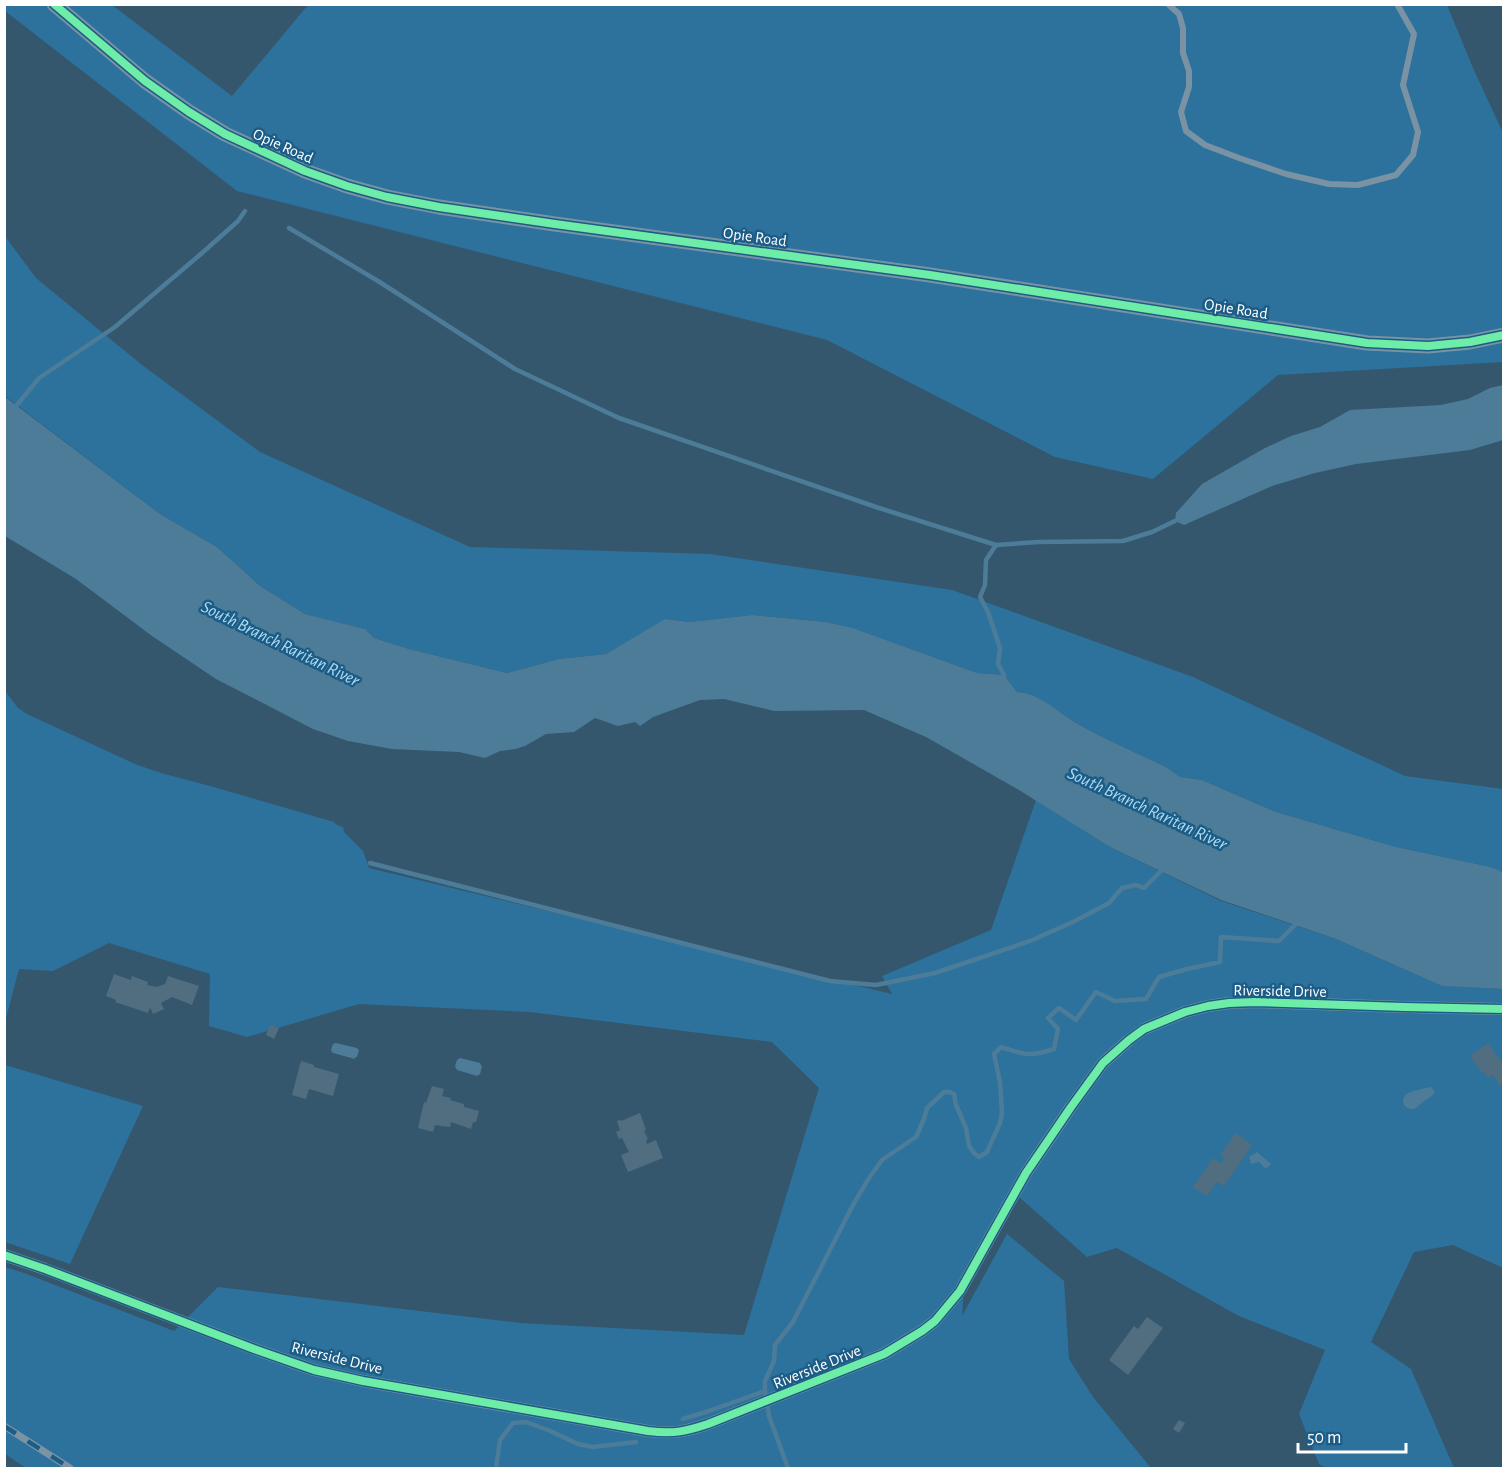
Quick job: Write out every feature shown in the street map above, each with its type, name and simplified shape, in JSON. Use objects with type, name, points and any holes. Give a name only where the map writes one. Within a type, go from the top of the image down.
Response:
[{"type":"street","name":"Opie Road","points":[[54,4],[145,81],[225,134],[305,171],[387,197],[439,207],[930,275],[1367,343],[1428,346],[1470,342],[1503,334]]},
{"type":"street","name":"Riverside Drive","points":[[4,1255],[314,1370],[363,1381],[665,1433],[688,1431],[884,1354],[935,1321],[960,1291],[1026,1173],[1071,1107],[1103,1063],[1144,1029],[1185,1012],[1229,1003],[1503,1009]]},
{"type":"lane","points":[[1168,4],[1179,14],[1183,28],[1183,53],[1190,71],[1189,87],[1181,112],[1186,131],[1205,145],[1286,174],[1329,184],[1358,185],[1396,175],[1413,155],[1418,132],[1403,85],[1414,34],[1397,4]]},
{"type":"shaded area","points":[[4,5],[112,5],[232,96],[308,5],[1447,5],[1503,133],[1503,362],[1278,375],[1153,479],[1055,457],[827,340],[237,191],[5,11]]},
{"type":"shaded area","points":[[4,235],[36,278],[142,365],[260,452],[470,547],[710,554],[952,590],[1193,677],[1405,776],[1503,789],[1503,872],[1491,867],[1396,847],[1276,812],[1202,780],[1180,777],[1166,767],[1078,724],[1042,700],[1017,692],[1004,675],[977,673],[853,628],[826,622],[752,615],[690,622],[666,619],[606,654],[559,659],[507,673],[409,649],[374,638],[365,629],[305,614],[260,586],[217,547],[160,514],[5,396]]},
{"type":"shaded area","points":[[5,691],[18,708],[27,714],[135,764],[334,822],[343,827],[344,832],[363,851],[369,868],[892,994],[882,976],[991,930],[1036,800],[1110,847],[1221,901],[1336,939],[1442,986],[1503,989],[1503,1268],[1453,1245],[1414,1252],[1371,1342],[1411,1369],[1454,1468],[1326,1468],[1319,1464],[1299,1414],[1325,1350],[1239,1316],[1117,1248],[1087,1257],[1019,1197],[964,1288],[962,1316],[1007,1234],[1064,1281],[1069,1359],[1093,1397],[1151,1468],[26,1468],[5,1454],[5,1267],[174,1331],[218,1287],[521,1323],[744,1335],[819,1088],[772,1042],[530,1012],[359,1004],[247,1037],[209,1026],[210,974],[109,943],[53,971],[19,969],[5,1022]]},
{"type":"shaded area","points":[[5,1065],[143,1106],[70,1264],[5,1242]]},
{"type":"water","points":[[1503,385],[1503,440],[1470,450],[1356,464],[1315,473],[1272,486],[1184,525],[1175,521],[1176,513],[1202,484],[1265,448],[1291,436],[1320,427],[1350,410],[1441,405],[1468,399],[1490,388]]},
{"type":"water","name":"South Branch Raritan River","points":[[4,396],[160,514],[217,547],[260,586],[305,614],[365,629],[374,638],[507,673],[559,659],[606,654],[665,619],[690,622],[752,615],[826,622],[853,628],[977,673],[1004,675],[1017,692],[1042,700],[1078,724],[1166,767],[1180,777],[1202,780],[1276,812],[1396,847],[1491,867],[1503,872],[1503,989],[1442,986],[1336,939],[1221,900],[1110,847],[1019,790],[926,737],[864,710],[774,711],[724,699],[700,700],[653,717],[640,726],[635,722],[618,726],[595,718],[574,732],[546,734],[525,746],[500,751],[485,758],[459,752],[392,749],[348,741],[313,729],[216,679],[152,636],[76,579],[5,536]]},
{"type":"water","points":[[333,1044],[357,1048],[359,1050],[357,1057],[355,1059],[333,1053],[331,1050]]},
{"type":"water","points":[[460,1058],[480,1063],[482,1067],[480,1074],[477,1076],[457,1070],[455,1066]]},
{"type":"water","points":[[1431,1087],[1434,1094],[1418,1107],[1409,1109],[1404,1105],[1405,1095],[1408,1093]]},
{"type":"water","points":[[1257,1152],[1271,1164],[1266,1169],[1259,1162],[1251,1164],[1249,1157]]},
{"type":"building","points":[[114,974],[131,980],[132,976],[148,982],[147,985],[156,987],[165,984],[168,976],[199,986],[192,1005],[172,997],[161,1003],[164,1009],[153,1014],[150,1007],[148,1013],[115,1002],[116,1000],[106,996]]},
{"type":"building","points":[[270,1025],[279,1028],[274,1039],[266,1035]]},
{"type":"building","points":[[1488,1043],[1504,1066],[1504,1083],[1500,1086],[1493,1075],[1488,1078],[1482,1073],[1470,1056]]},
{"type":"building","points":[[301,1061],[339,1074],[333,1096],[309,1089],[306,1099],[292,1095]]},
{"type":"building","points":[[432,1086],[444,1089],[442,1096],[464,1104],[464,1107],[479,1111],[471,1129],[451,1122],[450,1127],[435,1125],[433,1132],[418,1128],[424,1102],[426,1103]]},
{"type":"building","points":[[640,1113],[646,1130],[644,1131],[648,1139],[647,1144],[656,1140],[663,1158],[628,1172],[621,1155],[629,1152],[616,1132],[620,1130],[617,1121]]},
{"type":"building","points":[[1236,1133],[1252,1145],[1224,1186],[1217,1182],[1207,1196],[1193,1187],[1213,1158],[1221,1163],[1225,1158],[1220,1155]]},
{"type":"building","points":[[1147,1317],[1163,1328],[1128,1375],[1109,1360],[1134,1326],[1138,1329]]},
{"type":"building","points":[[1179,1420],[1185,1423],[1179,1433],[1173,1429]]},
{"type":"waterway","points":[[15,410],[39,378],[115,327],[238,221],[245,211]]},
{"type":"waterway","points":[[289,228],[378,281],[515,369],[619,418],[876,507],[996,545],[1123,541],[1152,532],[1175,521]]},
{"type":"waterway","points":[[996,545],[986,560],[985,585],[980,597],[988,612],[1000,648],[998,664],[1004,675],[1003,680]]},
{"type":"waterway","points":[[370,863],[830,981],[876,985],[935,973],[1030,941],[1109,903],[1122,888],[1136,885],[1144,888],[1164,868]]},
{"type":"waterway","points":[[788,1468],[769,1416],[765,1391],[765,1381],[774,1361],[775,1345],[793,1322],[869,1178],[882,1160],[916,1137],[927,1108],[944,1092],[954,1094],[966,1128],[969,1146],[979,1157],[987,1152],[1000,1123],[1002,1113],[1000,1082],[994,1054],[1001,1047],[1027,1054],[1054,1049],[1058,1029],[1048,1018],[1059,1008],[1076,1020],[1096,992],[1115,1001],[1146,999],[1159,977],[1220,962],[1221,937],[1279,941],[1299,921]]},
{"type":"waterway","points":[[683,1419],[765,1391]]},
{"type":"waterway","points":[[496,1468],[500,1440],[513,1423],[526,1422],[578,1444],[593,1447],[636,1442]]},
{"type":"railway","points":[[4,1426],[70,1468]]},
{"type":"cycle path","points":[[54,4],[145,81],[225,134],[305,171],[387,197],[555,224],[930,275],[1367,343],[1428,346],[1470,342],[1504,335]]},
{"type":"cycle path","points":[[4,1255],[314,1370],[363,1381],[648,1431],[678,1432],[708,1424],[884,1354],[935,1321],[960,1291],[1026,1173],[1071,1107],[1103,1063],[1144,1029],[1185,1012],[1229,1003],[1504,1009]]}]
